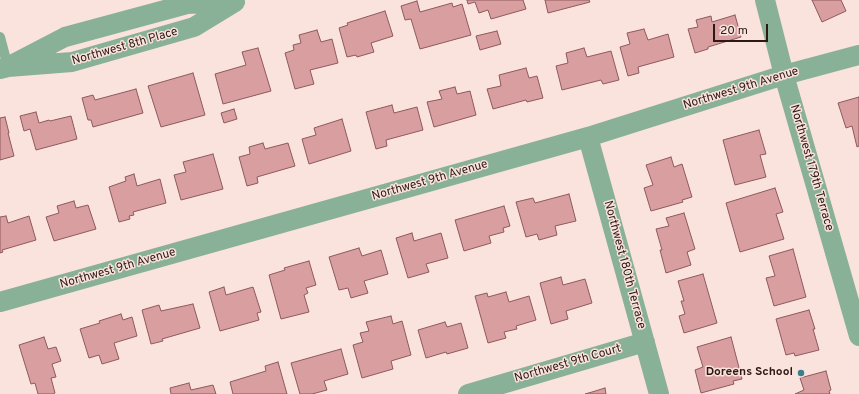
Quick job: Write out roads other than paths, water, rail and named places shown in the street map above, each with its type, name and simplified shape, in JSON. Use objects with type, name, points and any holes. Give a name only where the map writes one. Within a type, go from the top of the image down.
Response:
[{"type":"street","name":"Northwest 179th Terrace","points":[[765,0],[784,75],[859,336]]},
{"type":"street","name":"Northwest 8th Place","points":[[4,68],[72,62],[194,28],[238,1]]},
{"type":"street","name":"Northwest 8th Place","points":[[4,68],[65,37],[187,4],[238,1]]},
{"type":"street","name":"Northwest 9th Avenue","points":[[0,302],[588,137],[784,75],[859,55]]},
{"type":"street","name":"Northwest 180th Terrace","points":[[588,137],[659,394]]},
{"type":"street","name":"Northwest 9th Court","points":[[468,394],[645,342]]},
{"type":"lane","points":[[0,37],[4,68]]},
{"type":"place","name":"Doreens School","points":[[801,373]]}]
